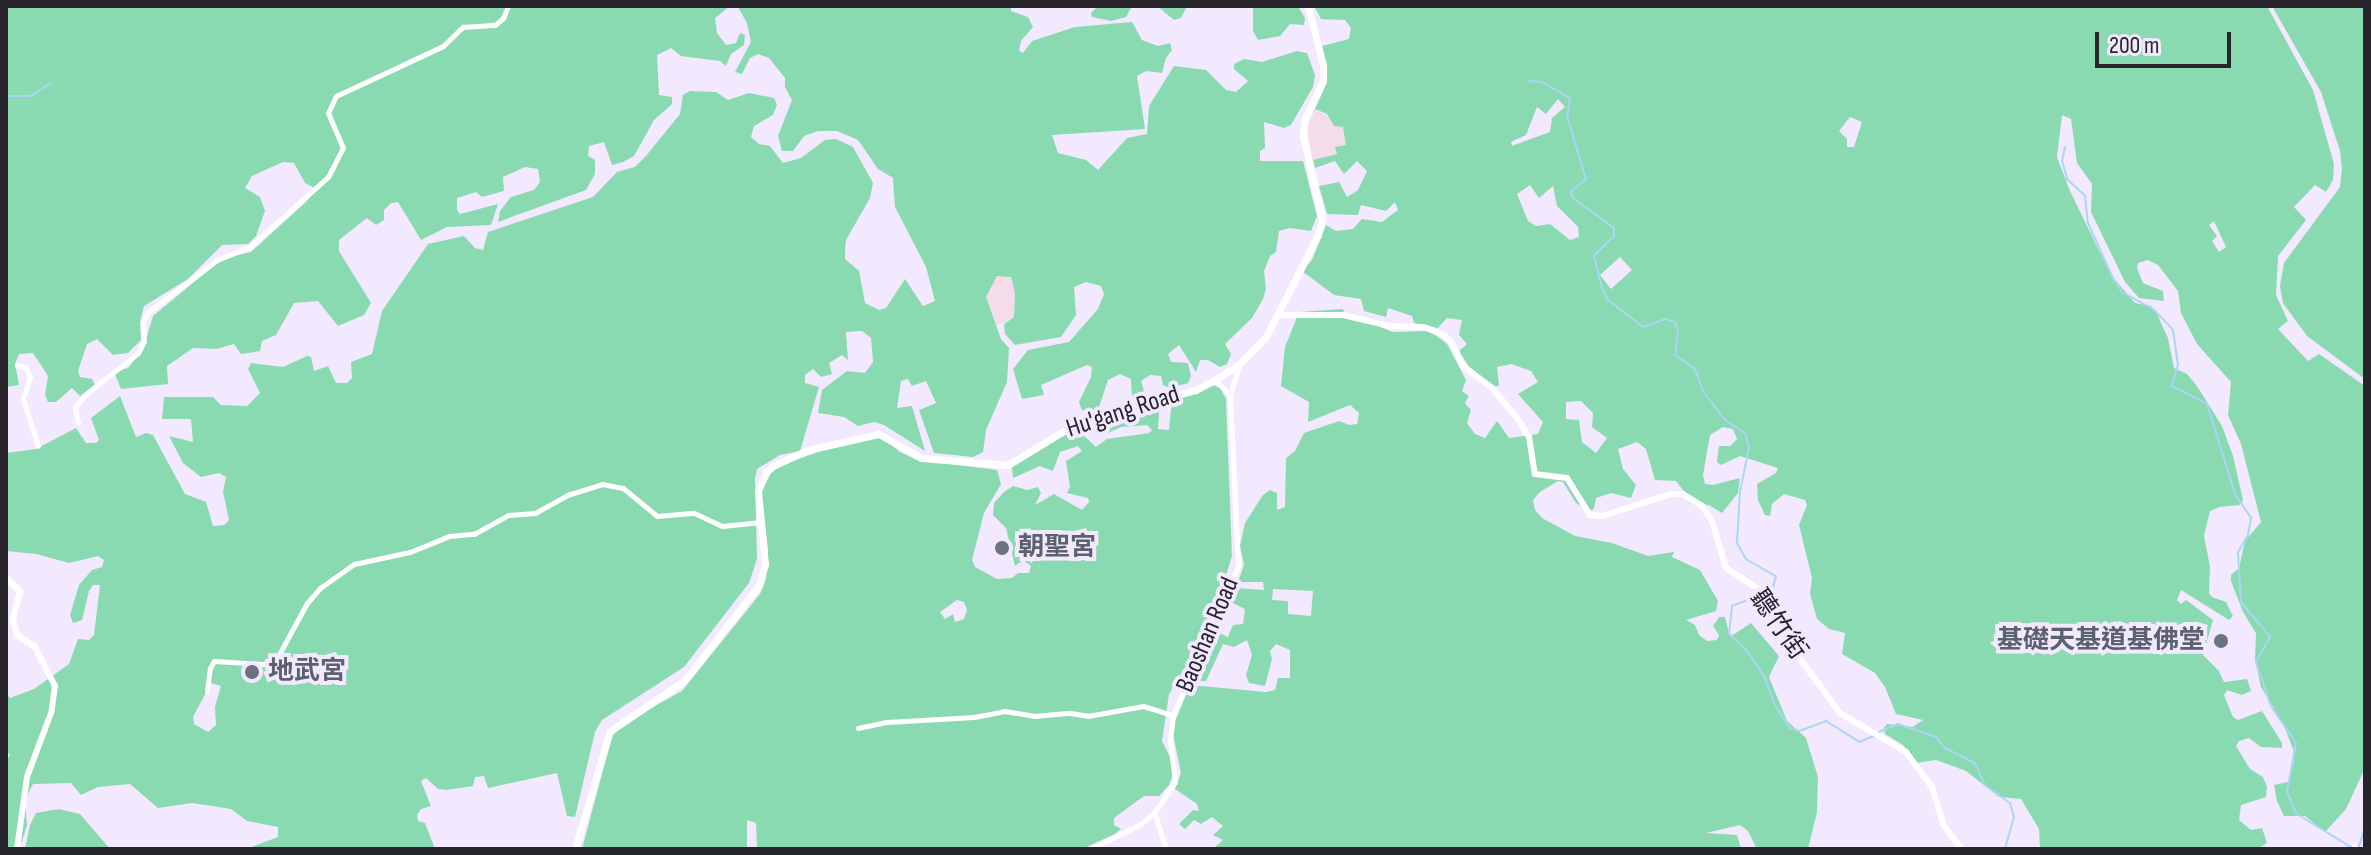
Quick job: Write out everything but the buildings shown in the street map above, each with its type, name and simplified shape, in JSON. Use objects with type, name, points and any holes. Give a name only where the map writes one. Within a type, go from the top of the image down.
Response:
[{"type":"main road","name":"Hu'gang Road","points":[[575,849],[610,731],[684,681],[750,600],[765,564],[758,491],[766,472],[808,450],[879,434],[921,458],[1000,467],[1019,460],[1080,421],[1196,390],[1239,364],[1266,337],[1318,235],[1323,212],[1303,136],[1305,118],[1323,81],[1323,65],[1308,6]]},
{"type":"street","points":[[78,423],[75,407],[87,393],[138,353],[144,341],[143,323],[148,312],[217,260],[251,246],[328,177],[343,148],[328,113],[336,96],[443,46],[463,27],[495,25],[508,6]]},
{"type":"street","name":"聽竹街","points":[[1279,315],[1343,315],[1389,326],[1424,327],[1444,335],[1452,343],[1463,366],[1492,388],[1517,418],[1529,437],[1535,474],[1567,478],[1590,515],[1602,516],[1671,494],[1683,494],[1702,506],[1712,521],[1726,568],[1758,589],[1787,641],[1840,713],[1906,752],[1932,787],[1943,824],[1961,849]]},
{"type":"street","name":"Baoshan Road","points":[[1154,813],[1175,782],[1170,740],[1173,715],[1238,566],[1230,395],[1239,364]]},
{"type":"street","points":[[17,365],[25,367],[30,376],[23,399],[38,446]]},
{"type":"street","points":[[1215,380],[1230,395]]},
{"type":"street","points":[[207,691],[214,661],[263,664],[277,658],[307,603],[320,588],[354,564],[410,552],[449,536],[486,530],[508,515],[535,513],[567,495],[591,487],[612,484],[657,516],[694,513],[722,526],[761,522]]},
{"type":"street","points":[[6,578],[20,591],[13,620],[17,635],[35,647],[55,686],[51,713],[27,777],[17,849]]},
{"type":"street","points":[[858,728],[887,722],[974,717],[1004,711],[1034,716],[1070,713],[1088,716],[1143,706],[1173,715]]},
{"type":"street","points":[[1090,849],[1139,825],[1154,813],[1166,849]]},
{"type":"shaded area","points":[[1315,109],[1343,127],[1347,146],[1337,154],[1313,160],[1307,129]]},
{"type":"shaded area","points":[[1004,274],[1010,276],[1015,294],[1014,317],[996,325],[986,297],[991,281]]},
{"type":"green space","points":[[6,6],[1011,6],[1011,11],[1028,17],[1033,27],[1021,41],[1019,51],[1023,53],[1032,41],[1075,27],[1132,22],[1142,40],[1158,46],[1170,43],[1172,50],[1162,73],[1146,71],[1137,76],[1145,129],[1052,135],[1058,153],[1086,160],[1098,170],[1127,138],[1147,134],[1149,106],[1174,66],[1206,70],[1226,90],[1236,92],[1248,81],[1234,69],[1234,64],[1244,59],[1262,62],[1297,51],[1307,53],[1315,75],[1313,87],[1291,125],[1284,128],[1264,122],[1265,148],[1260,151],[1260,161],[1303,161],[1317,216],[1311,231],[1290,228],[1279,231],[1276,252],[1270,256],[1264,271],[1266,289],[1263,299],[1252,318],[1225,344],[1231,354],[1227,364],[1220,367],[1208,360],[1200,360],[1196,372],[1179,345],[1168,354],[1171,362],[1188,363],[1191,376],[1188,383],[1170,388],[1163,385],[1161,376],[1150,375],[1141,381],[1144,391],[1132,397],[1131,379],[1120,374],[1108,380],[1099,407],[1093,412],[1082,410],[1079,402],[1091,377],[1092,367],[1087,365],[1041,385],[1044,395],[1022,399],[1013,369],[1028,350],[1069,342],[1098,309],[1104,294],[1101,286],[1086,282],[1074,287],[1076,315],[1061,337],[1015,345],[1005,334],[1004,324],[1014,317],[1015,294],[1011,277],[997,276],[986,297],[1001,339],[1009,348],[1007,382],[986,430],[983,452],[973,457],[934,453],[919,410],[936,403],[926,381],[912,386],[908,379],[901,381],[897,408],[912,406],[925,451],[884,425],[874,422],[858,426],[844,417],[818,413],[822,390],[847,371],[865,373],[873,362],[871,338],[862,331],[846,332],[848,360],[842,355],[829,363],[832,374],[821,377],[813,369],[805,375],[805,383],[819,387],[800,451],[780,455],[757,469],[757,559],[749,583],[684,667],[602,720],[595,732],[575,817],[567,816],[557,773],[488,788],[484,776],[475,777],[473,786],[446,790],[438,789],[426,778],[421,781],[431,806],[421,809],[417,815],[418,821],[425,823],[435,849],[246,849],[278,837],[278,827],[247,821],[231,809],[192,803],[158,808],[130,784],[98,787],[81,795],[71,783],[33,784],[25,800],[27,825],[22,841],[13,849],[6,849],[6,759],[10,756],[6,749],[6,694],[10,698],[34,689],[69,664],[78,639],[89,640],[94,635],[100,585],[93,585],[89,591],[82,620],[73,623],[70,615],[79,585],[92,570],[102,567],[104,560],[98,556],[69,563],[36,554],[6,551],[6,453],[36,449],[76,428],[86,443],[96,443],[99,440],[91,418],[120,396],[136,437],[146,433],[153,435],[185,494],[206,502],[213,526],[224,525],[229,520],[223,492],[226,477],[219,473],[201,477],[183,463],[169,436],[193,442],[191,419],[162,419],[164,397],[213,397],[221,405],[247,406],[260,393],[248,369],[251,363],[283,367],[307,356],[311,357],[314,371],[328,366],[336,383],[347,383],[352,378],[351,362],[372,354],[382,311],[428,244],[464,236],[475,248],[483,250],[488,232],[593,197],[617,172],[635,167],[646,156],[680,114],[683,95],[690,91],[716,92],[728,100],[749,93],[774,98],[777,105],[773,115],[754,126],[751,137],[759,144],[770,146],[783,163],[801,158],[825,140],[836,139],[853,147],[873,183],[870,198],[846,240],[845,252],[845,259],[859,271],[865,303],[879,310],[886,308],[905,279],[923,306],[935,301],[926,267],[895,207],[893,178],[878,169],[858,140],[837,131],[818,131],[804,136],[793,151],[782,151],[778,136],[792,100],[785,87],[785,78],[769,58],[758,54],[750,58],[742,74],[735,72],[751,42],[747,23],[738,7],[729,7],[715,18],[717,33],[726,45],[736,43],[740,33],[745,35],[744,45],[731,54],[726,66],[720,61],[681,56],[671,48],[657,55],[659,95],[672,97],[672,104],[654,120],[634,156],[623,162],[612,165],[604,142],[589,146],[588,156],[595,160],[595,174],[586,190],[498,222],[500,211],[511,197],[534,190],[540,182],[538,169],[525,167],[503,177],[504,191],[482,197],[476,192],[457,198],[460,214],[498,204],[491,225],[447,227],[421,240],[398,202],[391,203],[384,210],[384,220],[376,225],[367,218],[339,240],[339,251],[371,303],[364,315],[338,326],[318,301],[294,303],[276,335],[262,341],[260,351],[241,354],[234,344],[216,349],[193,348],[167,366],[168,384],[121,389],[114,372],[128,368],[143,350],[153,316],[222,259],[251,252],[316,189],[305,183],[294,163],[283,162],[252,176],[245,188],[260,197],[265,211],[256,236],[248,244],[222,245],[188,279],[144,306],[140,322],[141,340],[128,353],[113,355],[97,339],[87,344],[78,371],[80,377],[92,379],[95,385],[80,396],[72,388],[56,402],[48,402],[45,395],[48,376],[33,353],[19,354],[15,364],[19,385],[6,387]],"holes":[[[211,683],[221,686],[215,707],[216,725],[208,732],[194,724],[193,717]]]},
{"type":"green space","points":[[1098,6],[1132,6],[1126,17],[1111,21],[1092,17],[1091,13]]},
{"type":"green space","points":[[1157,6],[1187,6],[1181,18],[1174,20]]},
{"type":"green space","points":[[1253,6],[1298,6],[1305,18],[1304,25],[1290,24],[1280,36],[1258,40],[1253,31]]},
{"type":"green space","points":[[1314,6],[2267,6],[2313,90],[2334,164],[2333,180],[2326,192],[2315,185],[2294,207],[2306,220],[2278,256],[2276,295],[2288,321],[2278,329],[2308,361],[2319,354],[2365,386],[2365,768],[2346,809],[2325,832],[2305,816],[2284,816],[2277,801],[2274,785],[2288,782],[2294,762],[2293,749],[2283,723],[2261,687],[2255,659],[2256,633],[2243,612],[2231,581],[2231,575],[2239,568],[2245,541],[2261,522],[2241,444],[2228,415],[2231,382],[2197,344],[2181,313],[2178,291],[2158,265],[2148,260],[2138,263],[2137,268],[2143,283],[2163,291],[2164,301],[2139,298],[2125,282],[2091,212],[2092,184],[2077,163],[2071,119],[2062,115],[2057,157],[2111,275],[2135,303],[2151,306],[2157,314],[2168,338],[2174,368],[2187,374],[2197,386],[2222,426],[2233,456],[2243,500],[2240,505],[2210,511],[2204,536],[2210,567],[2209,593],[2226,602],[2233,616],[2229,620],[2181,590],[2177,600],[2181,604],[2186,600],[2213,620],[2203,655],[2219,671],[2224,682],[2247,679],[2251,691],[2242,695],[2227,690],[2224,695],[2233,717],[2238,720],[2262,711],[2282,743],[2282,748],[2261,747],[2249,738],[2239,741],[2236,746],[2250,769],[2263,777],[2267,787],[2266,797],[2241,805],[2239,820],[2251,830],[2262,828],[2267,843],[2257,849],[2040,849],[2039,829],[2021,799],[1999,797],[1966,771],[1936,760],[1916,763],[1903,745],[1885,734],[1884,728],[1887,724],[1913,727],[1923,720],[1896,714],[1885,687],[1875,673],[1842,654],[1845,633],[1829,629],[1817,619],[1810,594],[1812,578],[1799,525],[1807,505],[1805,500],[1784,494],[1772,504],[1770,516],[1765,515],[1758,500],[1757,484],[1776,473],[1778,468],[1740,456],[1721,465],[1717,462],[1719,446],[1730,446],[1737,439],[1733,429],[1723,427],[1710,435],[1703,475],[1705,484],[1713,485],[1740,478],[1738,493],[1722,513],[1709,505],[1693,503],[1676,481],[1655,480],[1646,449],[1637,442],[1618,449],[1623,469],[1636,485],[1631,498],[1611,493],[1596,498],[1594,509],[1589,511],[1576,503],[1563,482],[1558,481],[1533,500],[1535,510],[1542,518],[1575,536],[1612,543],[1648,556],[1674,552],[1672,557],[1700,570],[1718,601],[1716,611],[1686,620],[1695,625],[1699,635],[1707,641],[1717,640],[1719,635],[1713,626],[1719,617],[1725,617],[1730,637],[1751,623],[1779,656],[1769,677],[1787,721],[1806,738],[1818,777],[1817,812],[1808,849],[1757,849],[1748,831],[1740,825],[1706,833],[1737,835],[1741,849],[1213,849],[1223,840],[1213,835],[1223,826],[1212,817],[1201,824],[1194,820],[1185,829],[1179,824],[1193,810],[1199,811],[1197,804],[1175,789],[1181,773],[1172,729],[1190,685],[1266,692],[1275,690],[1278,678],[1290,678],[1290,650],[1276,644],[1270,651],[1272,659],[1265,686],[1249,683],[1246,675],[1252,655],[1247,640],[1234,647],[1223,644],[1206,681],[1193,681],[1215,631],[1228,637],[1233,625],[1243,624],[1245,609],[1229,601],[1235,588],[1264,590],[1263,582],[1238,582],[1244,565],[1240,546],[1245,523],[1263,495],[1270,490],[1277,493],[1277,510],[1285,507],[1286,458],[1295,451],[1304,433],[1339,421],[1357,424],[1359,413],[1350,405],[1308,422],[1309,402],[1281,386],[1285,347],[1299,312],[1343,309],[1346,318],[1362,319],[1392,332],[1430,331],[1447,344],[1466,380],[1462,391],[1469,396],[1465,403],[1471,410],[1467,423],[1475,434],[1485,438],[1497,421],[1509,438],[1538,434],[1543,422],[1518,394],[1538,382],[1531,371],[1511,364],[1497,367],[1499,386],[1490,386],[1473,373],[1459,351],[1467,344],[1459,335],[1462,320],[1447,318],[1438,328],[1414,323],[1412,316],[1388,308],[1386,317],[1364,311],[1361,299],[1334,295],[1302,271],[1312,260],[1326,225],[1336,231],[1353,229],[1362,219],[1382,222],[1398,210],[1395,202],[1386,211],[1361,205],[1358,215],[1327,214],[1319,186],[1339,182],[1347,197],[1358,190],[1367,171],[1357,161],[1344,174],[1335,161],[1315,168],[1313,160],[1337,154],[1335,147],[1346,145],[1343,127],[1334,126],[1327,114],[1315,109],[1325,87],[1322,46],[1349,39],[1351,28],[1345,20],[1321,19]],"holes":[[[1558,99],[1565,107],[1552,118],[1550,132],[1512,146],[1511,142],[1526,135],[1537,107],[1546,114]],[[1850,117],[1862,122],[1854,147],[1847,147],[1847,139],[1839,131]],[[1530,185],[1539,198],[1553,186],[1557,206],[1578,227],[1579,237],[1570,240],[1550,224],[1536,226],[1528,221],[1517,194]],[[2214,221],[2226,247],[2219,252],[2212,241],[2217,236],[2209,225]],[[1620,257],[1632,270],[1611,289],[1600,275]],[[1581,401],[1593,413],[1592,427],[1607,438],[1596,453],[1582,442],[1579,420],[1566,419],[1566,402]],[[1273,589],[1313,591],[1311,616],[1288,614],[1288,601],[1272,600]]]},
{"type":"green space","points":[[2272,6],[2365,6],[2365,379],[2307,336],[2283,303],[2280,286],[2284,263],[2340,187],[2342,169],[2340,151],[2321,92]]},
{"type":"green space","points":[[1210,384],[1220,388],[1226,399],[1232,556],[1209,630],[1169,694],[1162,741],[1170,757],[1173,775],[1169,785],[1159,796],[1144,796],[1114,818],[1114,825],[1121,829],[1115,834],[1082,849],[757,849],[756,823],[747,820],[747,849],[582,849],[612,736],[626,722],[682,691],[760,594],[766,579],[768,549],[761,491],[774,468],[865,435],[883,438],[900,452],[917,460],[997,470],[1001,484],[984,513],[972,560],[975,567],[997,579],[1012,578],[1018,573],[1029,573],[1031,566],[1023,560],[1015,566],[1006,528],[993,515],[994,503],[1004,492],[1013,486],[1027,490],[1038,487],[1041,493],[1035,505],[1054,494],[1082,510],[1089,502],[1088,498],[1067,493],[1070,487],[1066,461],[1082,451],[1078,446],[1060,452],[1053,471],[1040,466],[1013,478],[1012,467],[1069,432],[1080,432],[1096,447],[1107,439],[1149,433],[1152,430],[1147,425],[1121,427],[1108,433],[1099,419],[1160,400],[1158,429],[1169,430],[1172,397]],"holes":[[[957,600],[964,602],[967,610],[964,619],[955,622],[953,614],[945,619],[940,612]]]},
{"type":"green space","points":[[59,809],[80,814],[110,849],[25,849],[36,813]]},
{"type":"waterway","points":[[1528,81],[1542,82],[1570,98],[1567,116],[1586,179],[1571,191],[1572,197],[1614,228],[1614,236],[1594,256],[1608,300],[1643,327],[1665,319],[1675,322],[1678,332],[1675,355],[1695,369],[1703,391],[1725,420],[1745,433],[1749,448],[1740,492],[1737,543],[1746,559],[1776,576],[1773,587],[1764,592]]},
{"type":"waterway","points":[[6,96],[31,96],[51,83]]},
{"type":"waterway","points":[[2065,147],[2062,161],[2067,179],[2085,196],[2088,223],[2113,278],[2122,292],[2153,309],[2173,330],[2178,365],[2172,386],[2207,404],[2235,494],[2251,518],[2248,535],[2238,552],[2241,602],[2270,637],[2256,662],[2271,706],[2296,743],[2287,792],[2297,814],[2351,847]]},
{"type":"waterway","points":[[1759,596],[1732,606],[1729,634],[1747,651],[1765,678],[1775,705],[1790,728],[1799,731],[1826,721],[1859,742],[1874,736]]},
{"type":"waterway","points":[[1879,732],[1898,724],[1936,737],[1945,748],[1975,763],[1985,785],[2010,803],[2014,817],[2005,849]]},
{"type":"waterway","points":[[2358,849],[2365,828]]},
{"type":"place","name":"朝聖宮","points":[[1002,548]]},
{"type":"place","name":"基礎天基道基佛堂","points":[[2221,641]]},
{"type":"place","name":"地武宮","points":[[252,672]]}]
